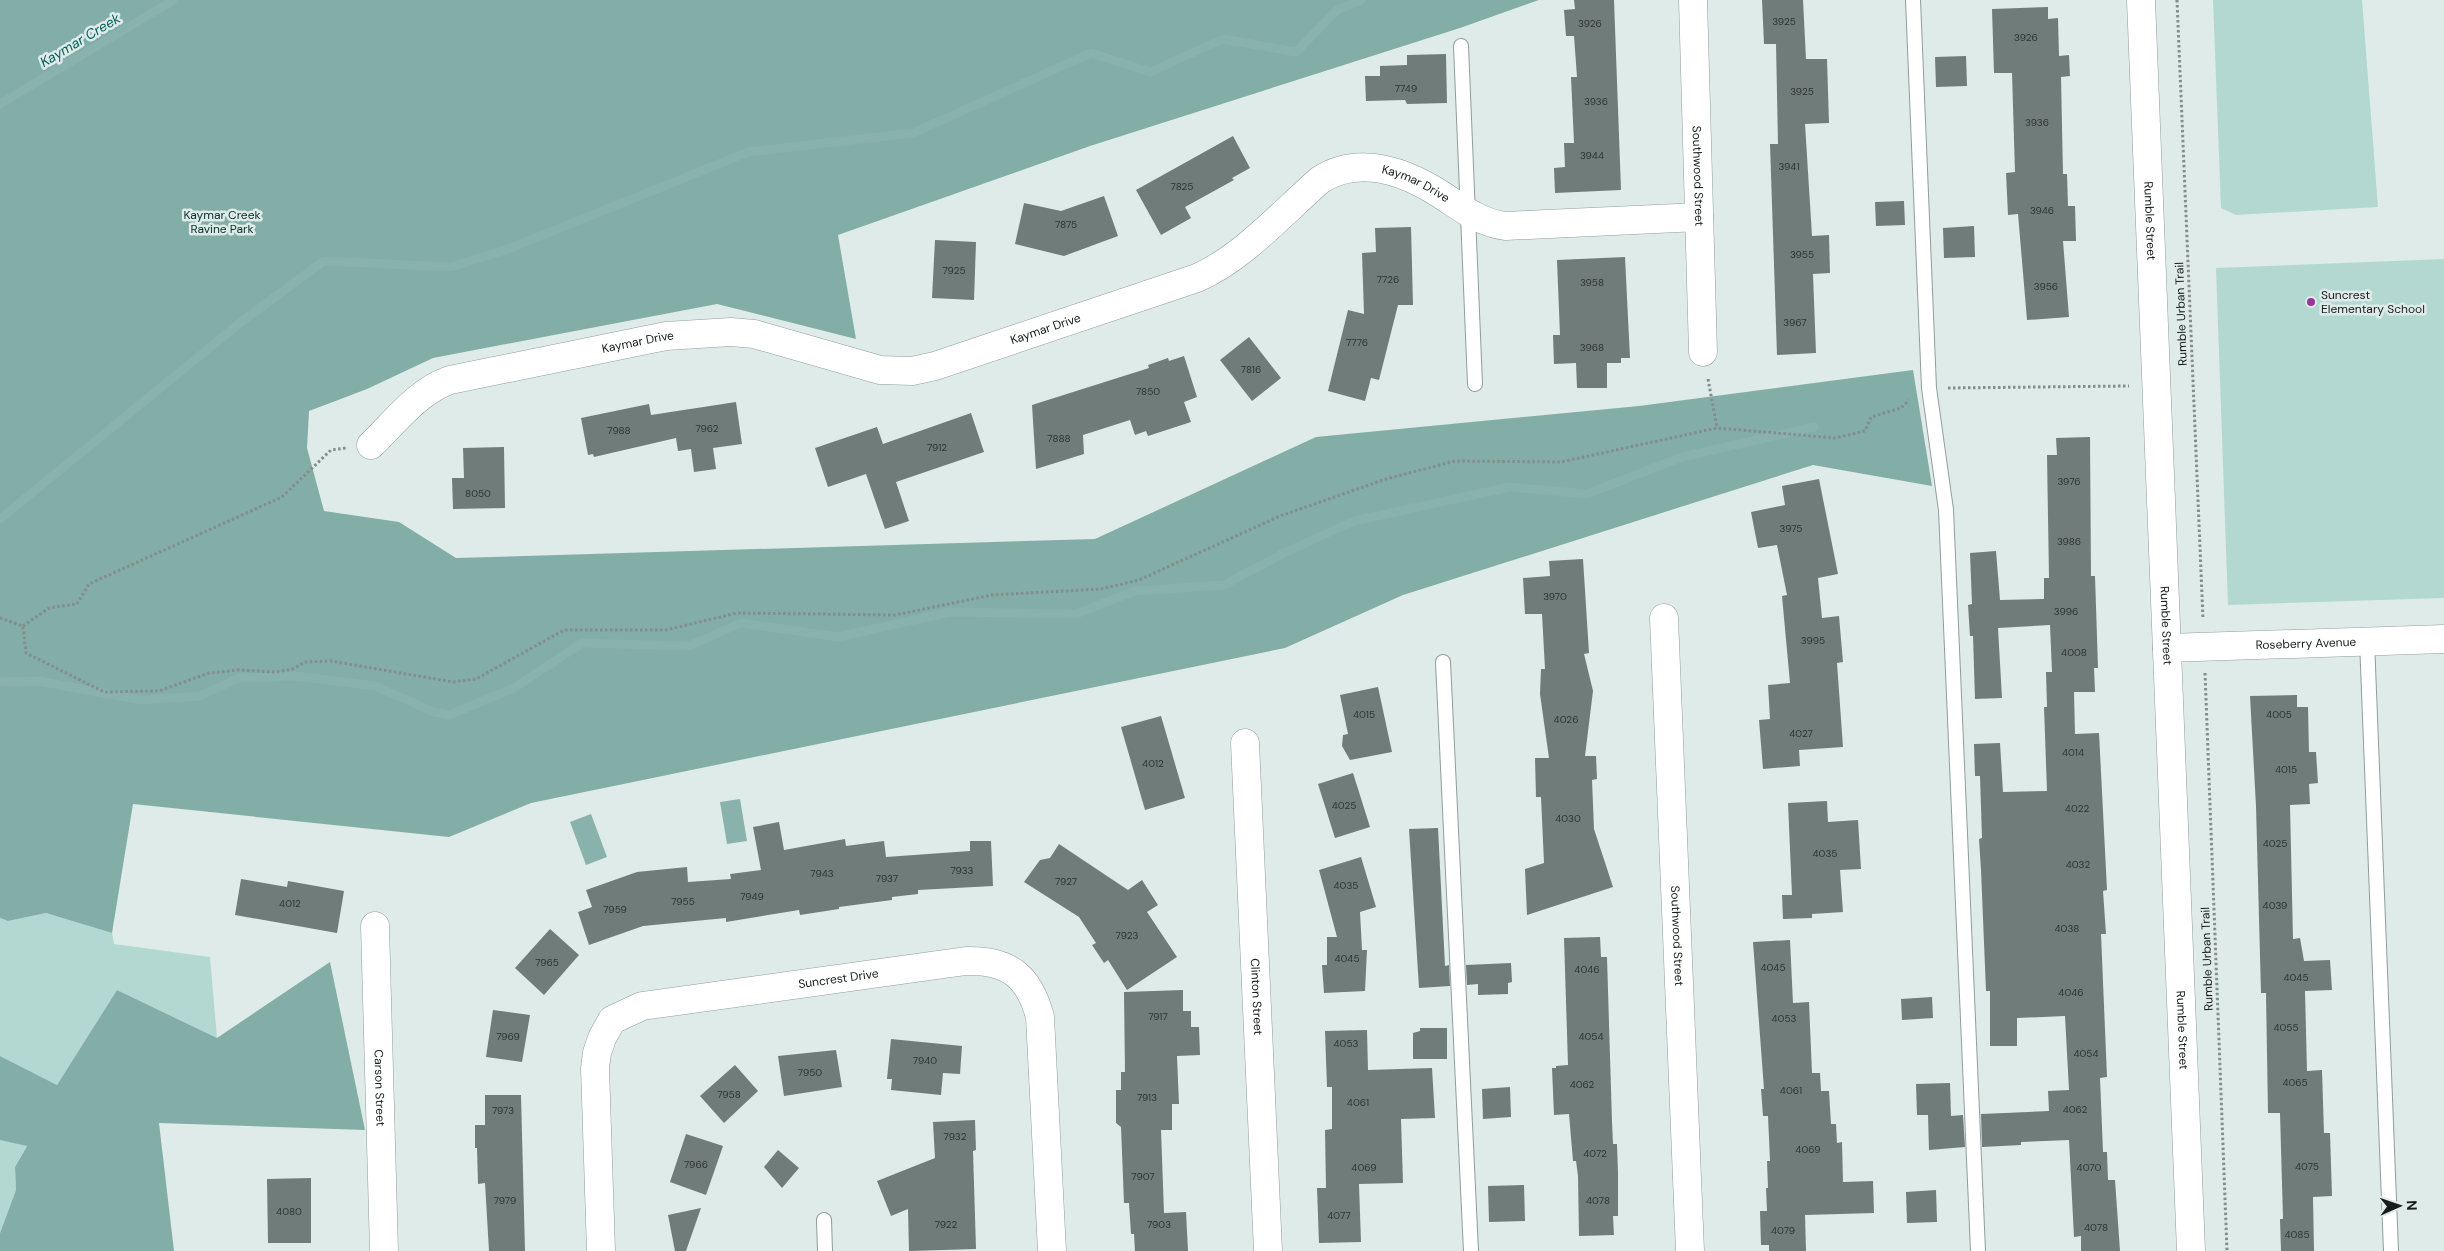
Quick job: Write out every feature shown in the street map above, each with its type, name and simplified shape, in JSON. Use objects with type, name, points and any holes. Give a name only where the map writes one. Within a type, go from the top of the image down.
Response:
[{"type":"street","name":"Southwood Street","points":[[1693,0],[1703,352]]},
{"type":"street","name":"Rumble Street","points":[[2142,0],[2191,1251]]},
{"type":"street","name":"Kaymar Drive","points":[[371,445],[414,402],[436,384],[666,336],[731,332],[754,334],[880,370],[912,371],[935,366],[1216,270],[1233,258],[1320,180],[1348,168],[1375,168],[1399,172],[1416,179],[1469,214],[1485,222],[1505,226],[1699,217]]},
{"type":"street","name":"Southwood Street","points":[[1664,618],[1690,1251]]},
{"type":"street","name":"Roseberry Avenue","points":[[2167,648],[2444,639]]},
{"type":"street","name":"Clinton Street","points":[[1245,743],[1268,1251]]},
{"type":"street","name":"Carson Street","points":[[375,926],[384,1251]]},
{"type":"street","name":"Suncrest Drive","points":[[601,1251],[595,1068],[602,1038],[612,1020],[642,1006],[984,961],[1001,964],[1014,972],[1026,984],[1035,998],[1040,1017],[1052,1251]]},
{"type":"lane","points":[[1913,0],[1929,388],[1946,510],[1978,1251]]},
{"type":"lane","points":[[1461,46],[1469,214],[1474,384]]},
{"type":"lane","points":[[2366,641],[2391,1251]]},
{"type":"lane","points":[[1442,662],[1471,1251]]},
{"type":"lane","points":[[824,1220],[825,1251]]},
{"type":"path","name":"Rumble Urban Trail","points":[[2177,0],[2204,627]]},
{"type":"path","points":[[1703,352],[1717,428]]},
{"type":"path","points":[[23,626],[26,652],[104,692],[159,691],[209,672],[238,670],[276,672],[293,669],[305,662],[322,662],[453,682],[476,679],[564,630],[666,630],[737,613],[895,615],[992,595],[1101,589],[1138,580],[1280,516],[1386,479],[1454,461],[1561,462],[1717,428],[1835,438],[1865,431],[1870,417],[1902,408],[1919,389],[2038,389],[2158,385]]},
{"type":"path","points":[[23,626],[49,608],[76,604],[88,584],[282,497],[331,450],[371,445]]},
{"type":"path","points":[[0,618],[23,626]]},
{"type":"path","name":"Rumble Urban Trail","points":[[2205,666],[2227,1251]]},
{"type":"shaded area","points":[[2213,0],[2362,0],[2378,207],[2236,215],[2221,208]]},
{"type":"shaded area","points":[[2444,259],[2444,598],[2228,605],[2216,268]]},
{"type":"shaded area","points":[[740,799],[747,841],[727,844],[720,802]]},
{"type":"shaded area","points":[[591,814],[607,857],[586,865],[570,822]]},
{"type":"shaded area","points":[[46,913],[112,933],[114,944],[210,957],[217,1038],[117,990],[57,1085],[0,1056],[0,918],[8,921]]},
{"type":"shaded area","points":[[0,1140],[27,1145],[15,1167],[16,1190],[0,1233]]},
{"type":"green space","name":"Kaymar Creek Ravine Park","points":[[0,0],[1539,0],[1460,28],[1090,146],[838,235],[856,339],[717,304],[433,358],[367,389],[309,411],[307,448],[324,511],[399,522],[456,558],[1095,539],[1316,437],[1639,406],[1913,370],[1932,486],[1813,465],[1403,595],[1285,648],[531,803],[449,837],[133,804],[112,933],[46,913],[8,921],[0,918]]},
{"type":"green space","points":[[330,962],[365,1130],[159,1123],[174,1251],[0,1251],[0,1233],[16,1190],[15,1167],[27,1146],[0,1140],[0,1056],[57,1085],[117,990],[217,1038]]},
{"type":"building","points":[[1574,0],[1614,0],[1621,190],[1555,193],[1554,168],[1565,167],[1564,143],[1574,143],[1571,77],[1577,77],[1574,36],[1566,36],[1564,10],[1575,9]]},
{"type":"building","points":[[1762,0],[1803,0],[1806,59],[1827,59],[1829,123],[1805,124],[1812,236],[1829,235],[1830,273],[1813,274],[1816,353],[1777,355],[1770,144],[1778,144],[1776,44],[1764,44]]},
{"type":"building","points":[[2048,7],[2048,19],[2058,18],[2059,56],[2069,55],[2070,76],[2061,77],[2063,174],[2067,174],[2068,206],[2075,206],[2076,241],[2063,241],[2069,317],[2027,320],[2018,214],[2008,215],[2006,173],[2015,172],[2012,73],[1994,73],[1992,9]]},
{"type":"building","points":[[1446,54],[1447,103],[1407,104],[1405,100],[1366,101],[1365,76],[1380,76],[1380,66],[1407,65],[1407,55]]},
{"type":"building","points":[[1966,56],[1967,86],[1936,87],[1935,57]]},
{"type":"building","points":[[1233,136],[1250,168],[1232,178],[1234,180],[1185,207],[1191,218],[1161,235],[1136,190]]},
{"type":"building","points":[[1104,196],[1118,236],[1064,256],[1015,244],[1024,203],[1061,211]]},
{"type":"building","points":[[1904,201],[1905,225],[1876,226],[1875,202]]},
{"type":"building","points":[[1974,226],[1975,257],[1944,258],[1943,228]]},
{"type":"building","points":[[1411,227],[1413,305],[1398,305],[1379,380],[1371,378],[1365,401],[1328,391],[1348,310],[1364,314],[1362,253],[1376,252],[1375,228]]},
{"type":"building","points":[[935,240],[976,242],[974,300],[932,298]]},
{"type":"building","points":[[1625,257],[1630,358],[1621,358],[1621,363],[1607,363],[1607,388],[1577,388],[1576,363],[1554,364],[1553,335],[1560,335],[1557,260]]},
{"type":"building","points":[[1249,337],[1281,378],[1252,401],[1220,360]]},
{"type":"building","points":[[1184,356],[1197,397],[1184,402],[1191,422],[1148,436],[1146,431],[1135,435],[1130,420],[1083,435],[1084,454],[1036,469],[1032,405],[1149,368],[1148,365],[1168,358],[1169,361]]},
{"type":"building","points":[[736,402],[742,444],[713,448],[716,469],[694,472],[691,449],[678,451],[676,438],[594,457],[593,454],[588,455],[581,418],[649,404],[651,415]]},
{"type":"building","points":[[971,413],[984,452],[896,482],[909,521],[885,529],[866,474],[828,487],[815,448],[877,427],[883,444]]},
{"type":"building","points":[[2090,437],[2091,576],[2095,576],[2098,668],[2094,668],[2095,692],[2074,692],[2075,734],[2099,733],[2107,890],[2103,891],[2106,934],[2101,934],[2107,1077],[2100,1078],[2103,1152],[2107,1152],[2108,1180],[2115,1180],[2120,1251],[2081,1251],[2081,1236],[2074,1237],[2069,1140],[2021,1142],[2021,1145],[1982,1147],[1981,1114],[2049,1111],[2048,1091],[2069,1090],[2065,1016],[2017,1018],[2017,1046],[1990,1046],[1990,991],[1986,991],[1979,839],[1982,838],[1980,776],[1975,776],[1974,744],[2000,743],[2003,792],[2047,791],[2044,707],[2047,707],[2046,672],[2052,672],[2050,625],[1998,628],[2002,698],[1975,699],[1973,636],[1970,636],[1968,605],[1972,604],[1970,553],[1996,551],[2000,600],[2044,599],[2044,578],[2049,578],[2047,455],[2057,455],[2056,438]]},
{"type":"building","points":[[504,447],[505,508],[453,509],[452,478],[464,478],[463,448]]},
{"type":"building","points":[[1819,479],[1838,574],[1818,578],[1822,618],[1839,616],[1843,662],[1837,663],[1843,747],[1799,750],[1800,766],[1763,769],[1759,720],[1770,719],[1768,685],[1790,683],[1782,596],[1787,595],[1777,545],[1758,548],[1751,512],[1785,505],[1782,486]]},
{"type":"building","points":[[1583,559],[1589,653],[1584,654],[1593,691],[1585,756],[1596,756],[1597,779],[1592,780],[1594,829],[1613,887],[1527,915],[1525,869],[1544,863],[1541,797],[1536,797],[1535,758],[1549,758],[1540,694],[1541,669],[1545,669],[1542,614],[1525,614],[1523,578],[1550,576],[1549,561]]},
{"type":"building","points":[[1378,687],[1392,752],[1350,760],[1342,746],[1343,735],[1348,734],[1340,695]]},
{"type":"building","points":[[2297,695],[2297,707],[2308,707],[2309,752],[2316,752],[2318,783],[2309,784],[2310,804],[2290,805],[2293,939],[2300,938],[2304,961],[2330,960],[2332,990],[2305,991],[2307,1071],[2322,1070],[2324,1133],[2330,1133],[2332,1196],[2313,1197],[2314,1251],[2281,1251],[2280,1219],[2283,1219],[2280,1113],[2268,1113],[2266,993],[2261,993],[2256,806],[2250,696]]},
{"type":"building","points":[[1161,716],[1185,798],[1145,810],[1121,727]]},
{"type":"building","points":[[1353,773],[1370,827],[1335,838],[1318,784]]},
{"type":"building","points":[[1827,801],[1828,822],[1858,820],[1861,869],[1840,870],[1843,912],[1812,914],[1812,918],[1783,919],[1782,895],[1792,895],[1788,803]]},
{"type":"building","points":[[779,822],[784,850],[845,839],[846,846],[884,841],[886,857],[970,851],[970,841],[991,841],[993,886],[918,890],[918,894],[892,897],[892,900],[839,907],[839,909],[800,915],[799,910],[726,922],[726,918],[643,926],[589,945],[578,912],[592,907],[586,890],[637,872],[687,867],[688,882],[731,879],[730,874],[761,870],[753,827]]},
{"type":"building","points":[[1438,828],[1445,966],[1449,965],[1450,986],[1419,988],[1409,829]]},
{"type":"building","points":[[1059,844],[1128,890],[1142,880],[1158,905],[1147,912],[1177,957],[1127,990],[1108,960],[1104,963],[1092,945],[1096,943],[1079,917],[1024,882],[1040,860],[1050,858]]},
{"type":"building","points":[[1361,857],[1376,907],[1360,912],[1362,950],[1367,950],[1365,991],[1324,993],[1322,965],[1327,965],[1327,937],[1337,937],[1319,870]]},
{"type":"building","points":[[241,879],[287,887],[288,881],[344,891],[337,933],[235,915]]},
{"type":"building","points":[[550,929],[579,955],[544,995],[515,968]]},
{"type":"building","points":[[1600,937],[1601,957],[1607,957],[1613,1144],[1617,1144],[1618,1216],[1613,1216],[1614,1235],[1579,1236],[1578,1176],[1576,1161],[1573,1161],[1569,1114],[1554,1115],[1552,1068],[1568,1065],[1564,938]]},
{"type":"building","points":[[1790,940],[1793,1003],[1809,1002],[1812,1073],[1820,1073],[1821,1091],[1829,1091],[1831,1124],[1836,1124],[1837,1143],[1842,1142],[1843,1182],[1873,1181],[1874,1213],[1805,1215],[1806,1251],[1769,1251],[1769,1245],[1761,1245],[1760,1211],[1767,1211],[1767,1161],[1770,1161],[1768,1116],[1763,1116],[1761,1089],[1764,1089],[1753,942]]},
{"type":"building","points":[[1511,963],[1512,982],[1508,983],[1508,994],[1478,995],[1478,984],[1467,985],[1466,965]]},
{"type":"building","points":[[1183,990],[1183,1011],[1191,1011],[1191,1027],[1199,1027],[1200,1055],[1177,1056],[1179,1104],[1172,1104],[1172,1130],[1161,1130],[1164,1213],[1186,1212],[1188,1251],[1135,1251],[1134,1234],[1131,1234],[1129,1203],[1124,1203],[1121,1127],[1116,1123],[1116,1090],[1121,1090],[1121,1072],[1125,1072],[1124,992]]},
{"type":"building","points":[[1932,997],[1933,1018],[1902,1020],[1901,999]]},
{"type":"building","points":[[493,1010],[530,1015],[522,1062],[486,1057]]},
{"type":"building","points":[[1420,1028],[1447,1028],[1447,1059],[1413,1059],[1413,1033],[1420,1031]]},
{"type":"building","points":[[1367,1030],[1368,1070],[1432,1068],[1435,1118],[1401,1119],[1403,1183],[1359,1184],[1361,1242],[1319,1243],[1317,1188],[1326,1188],[1325,1130],[1332,1129],[1332,1087],[1327,1087],[1325,1031]]},
{"type":"building","points":[[891,1039],[962,1046],[960,1074],[943,1073],[941,1095],[891,1090],[892,1079],[887,1079]]},
{"type":"building","points":[[836,1050],[842,1087],[784,1096],[778,1056]]},
{"type":"building","points":[[735,1065],[758,1091],[724,1123],[700,1096]]},
{"type":"building","points":[[1950,1083],[1951,1116],[1963,1115],[1965,1147],[1929,1150],[1928,1115],[1917,1115],[1916,1084]]},
{"type":"building","points":[[1510,1087],[1511,1117],[1483,1119],[1482,1089]]},
{"type":"building","points":[[485,1095],[521,1095],[525,1251],[489,1251],[485,1183],[478,1184],[477,1148],[475,1148],[475,1125],[485,1125]]},
{"type":"building","points":[[975,1120],[976,1150],[973,1151],[976,1249],[909,1251],[908,1209],[891,1216],[877,1181],[935,1158],[933,1122]]},
{"type":"building","points":[[686,1134],[723,1146],[706,1195],[670,1182]]},
{"type":"building","points":[[778,1150],[799,1168],[782,1188],[764,1167]]},
{"type":"building","points":[[311,1178],[311,1243],[268,1243],[267,1179]]},
{"type":"building","points":[[1524,1185],[1525,1221],[1489,1222],[1488,1186]]},
{"type":"building","points":[[1936,1190],[1937,1222],[1907,1223],[1906,1192]]},
{"type":"building","points":[[701,1208],[686,1251],[675,1251],[668,1215]]},
{"type":"waterway","name":"Kaymar Creek","points":[[0,104],[174,0]]},
{"type":"waterway","points":[[0,519],[241,322],[324,261],[451,267],[508,249],[748,152],[913,133],[1091,53],[1150,72],[1223,39],[1296,52],[1337,10],[1361,0]]},
{"type":"waterway","points":[[0,682],[38,681],[141,700],[200,696],[239,678],[294,676],[375,686],[434,712],[449,715],[514,688],[582,643],[689,646],[741,623],[838,637],[950,612],[1076,614],[1135,591],[1224,585],[1286,552],[1354,521],[1510,487],[1587,494],[1682,457],[1814,427]]},
{"type":"place","name":"Suncrest Elementary School","points":[[2311,302]]}]
